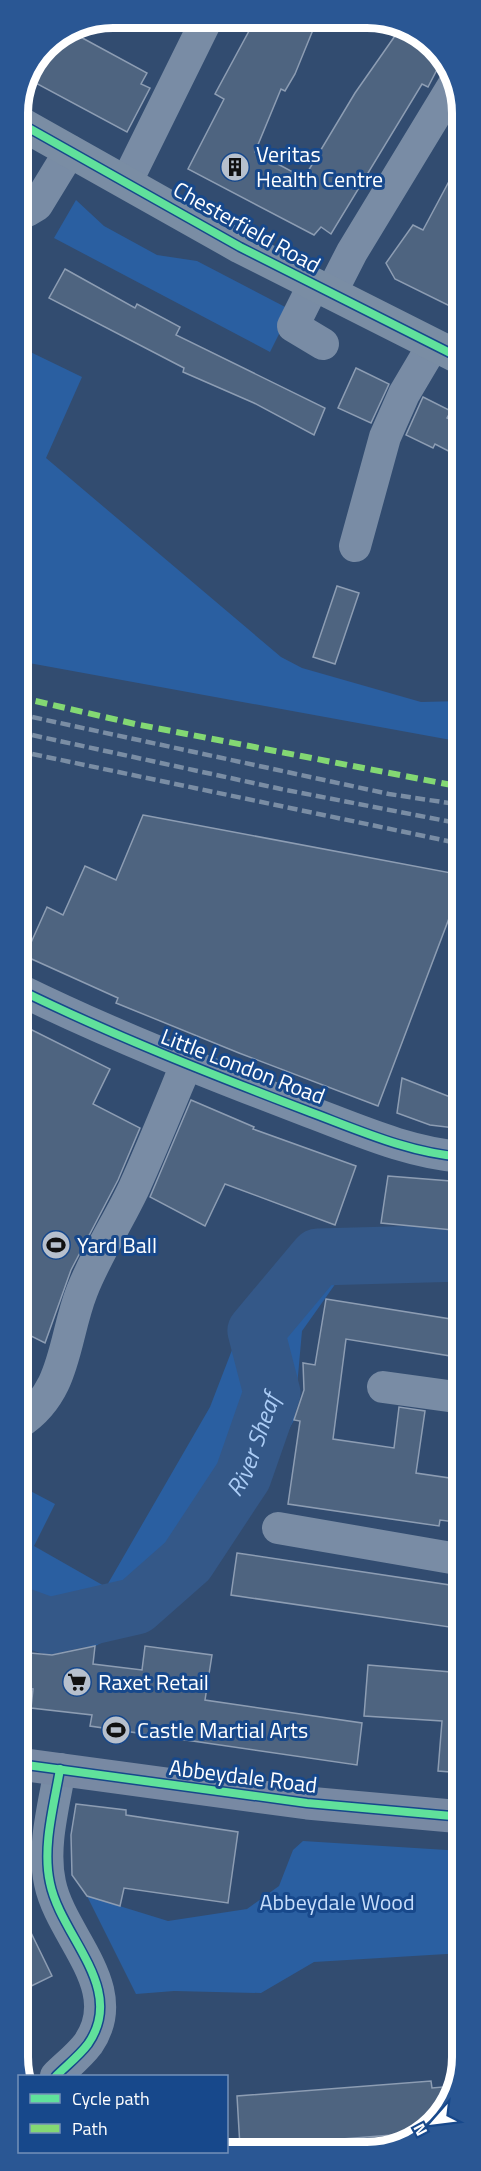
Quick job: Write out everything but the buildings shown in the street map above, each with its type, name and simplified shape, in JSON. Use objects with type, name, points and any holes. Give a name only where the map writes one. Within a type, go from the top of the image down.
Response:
[{"type":"highway","name":"Chesterfield Road","points":[[29,128],[127,181],[240,247],[452,354]]},
{"type":"main road","name":"Abbeydale Road","points":[[28,1765],[307,1803],[452,1816]]},
{"type":"street","points":[[127,181],[203,28]]},
{"type":"street","points":[[322,344],[293,327],[352,252],[450,91]]},
{"type":"street","points":[[29,210],[37,205],[70,151]]},
{"type":"street","points":[[355,546],[385,437],[404,394],[433,345]]},
{"type":"street","name":"Little London Road","points":[[29,994],[93,1026],[186,1065],[408,1147],[452,1154]]},
{"type":"street","points":[[28,1417],[47,1398],[56,1382],[82,1291],[134,1188],[186,1065]]},
{"type":"street","points":[[383,1387],[452,1396]]},
{"type":"street","points":[[278,1528],[452,1558]]},
{"type":"street","points":[[57,2075],[87,2045],[98,2024],[102,2010],[98,1985],[57,1904],[50,1884],[47,1851],[60,1769]]},
{"type":"green space","points":[[76,200],[104,226],[157,255],[197,261],[291,310],[270,352],[54,238]]},
{"type":"green space","points":[[29,351],[82,377],[46,458],[281,657],[302,668],[421,702],[452,701],[452,740],[29,663]]},
{"type":"green space","points":[[340,1239],[378,1240],[386,1273],[336,1283],[302,1331],[294,1420],[233,1532],[145,1621],[95,1646],[28,1650],[28,1490],[55,1504],[34,1546],[106,1587],[210,1407],[242,1324],[310,1242]]},
{"type":"green space","name":"Abbeydale Wood","points":[[303,1841],[452,1850],[452,1954],[314,1962],[261,1993],[174,1991],[136,1994],[87,1896],[168,1921],[247,1909],[279,1886],[293,1850]]},
{"type":"waterway","name":"River Sheaf","points":[[28,1618],[49,1626],[136,1606],[187,1561],[243,1476],[272,1393],[256,1331],[318,1257],[452,1253]]},
{"type":"railway","points":[[29,716],[389,794],[452,803]]},
{"type":"railway","points":[[29,734],[281,789],[452,822]]},
{"type":"railway","points":[[29,753],[452,842]]},
{"type":"marked path","points":[[29,699],[135,724],[452,785]]},
{"type":"cycle path","points":[[29,128],[240,247],[452,354]]},
{"type":"cycle path","points":[[29,994],[160,1053],[232,1082],[363,1132],[422,1151],[452,1156]]},
{"type":"cycle path","points":[[28,1765],[307,1803],[452,1816]]},
{"type":"cycle path","points":[[57,2075],[88,2044],[98,2023],[100,2003],[96,1983],[88,1963],[56,1903],[50,1883],[48,1841],[60,1769]]},
{"type":"place","name":"Veritas Health Centre","points":[[235,167]]},
{"type":"place","name":"Yard Ball","points":[[56,1245]]},
{"type":"place","name":"Raxet Retail","points":[[77,1682]]},
{"type":"place","name":"Castle Martial Arts","points":[[116,1730]]}]
